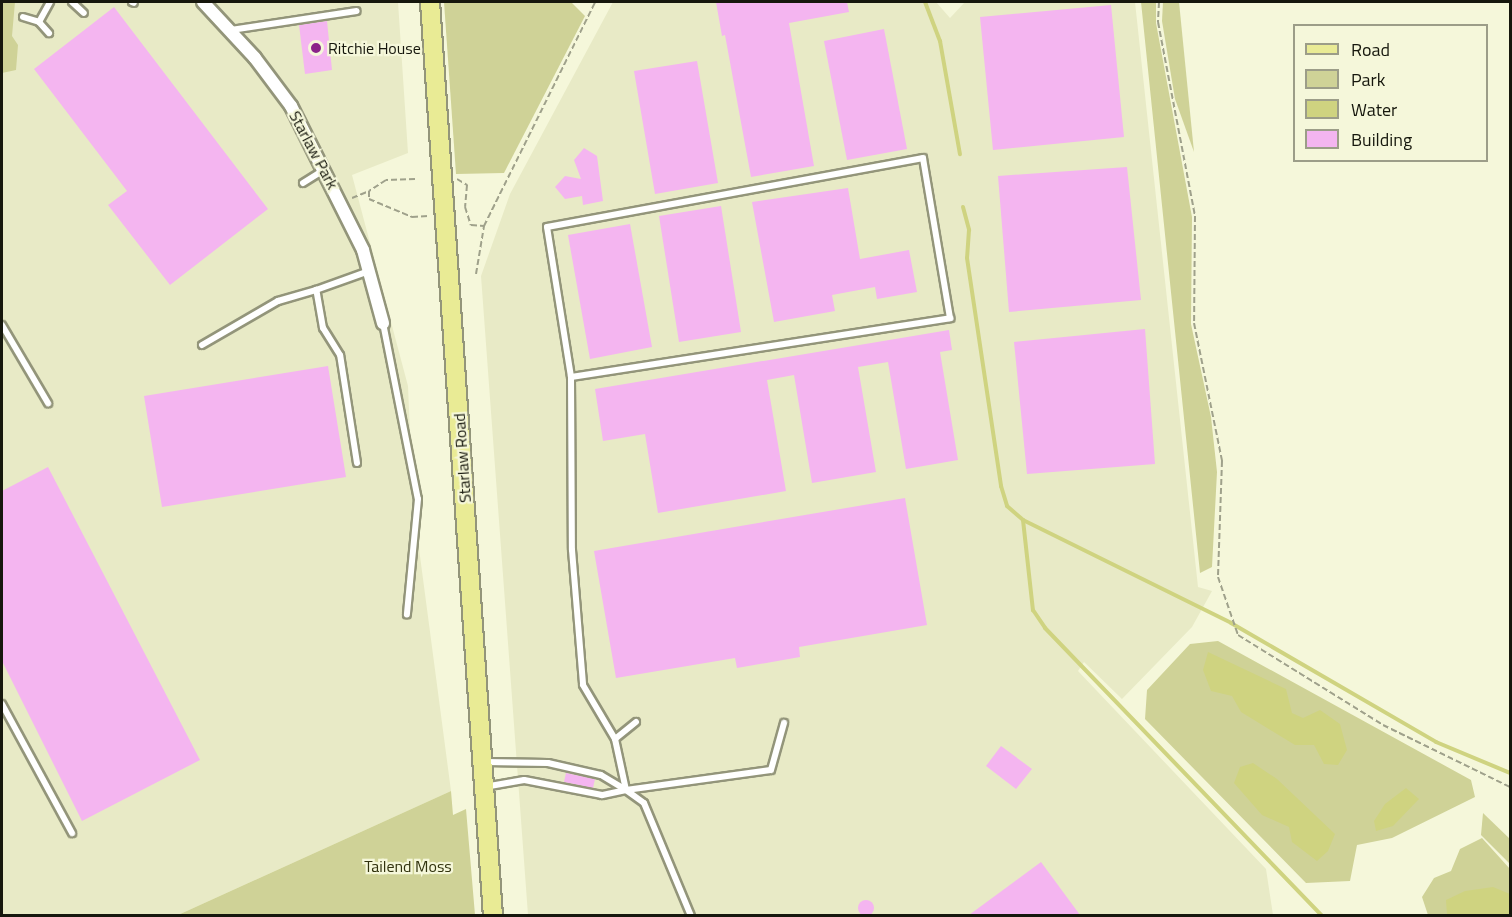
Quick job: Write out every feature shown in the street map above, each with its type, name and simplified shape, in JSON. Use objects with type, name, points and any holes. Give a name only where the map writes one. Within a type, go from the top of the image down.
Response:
[{"type":"main road","name":"Starlaw Road","points":[[430,2],[493,915]]},
{"type":"street","name":"Starlaw Park","points":[[203,2],[230,30],[291,106],[341,203],[369,271],[383,323]]},
{"type":"lane","points":[[39,22],[50,2]]},
{"type":"lane","points":[[72,2],[84,13]]},
{"type":"lane","points":[[230,30],[357,11]]},
{"type":"lane","points":[[23,17],[39,22],[49,33]]},
{"type":"lane","points":[[571,377],[950,318],[923,158],[547,227],[571,377],[572,550],[584,685],[615,739],[626,790]]},
{"type":"lane","points":[[303,183],[325,170]]},
{"type":"lane","points":[[202,345],[278,301],[369,271]]},
{"type":"lane","points":[[316,290],[323,328],[340,355],[357,463]]},
{"type":"lane","points":[[383,323],[418,499],[406,614]]},
{"type":"lane","points":[[2,326],[48,403]]},
{"type":"lane","points":[[2,704],[72,833]]},
{"type":"lane","points":[[615,739],[636,722]]},
{"type":"lane","points":[[483,788],[524,780],[602,795],[771,770],[784,723]]},
{"type":"lane","points":[[481,762],[548,763],[602,775],[644,803],[691,915]]},
{"type":"path","points":[[476,274],[484,226],[596,2]]},
{"type":"path","points":[[1159,2],[1158,22],[1195,216],[1194,323],[1222,461],[1218,577],[1234,615],[1238,635],[1383,725],[1510,787]]},
{"type":"path","points":[[341,203],[369,191],[386,180],[415,178]]},
{"type":"path","points":[[452,178],[466,185],[465,207],[471,225],[484,226]]},
{"type":"path","points":[[369,191],[369,199],[412,217],[432,216],[431,207]]},
{"type":"shaded area","points":[[2,2],[398,2],[408,153],[352,175],[408,386],[413,503],[451,791],[178,915],[2,916]]},
{"type":"shaded area","points":[[613,2],[936,2],[950,18],[965,2],[1135,2],[1198,587],[1212,591],[1192,627],[1122,699],[1084,662],[1078,671],[1266,869],[1273,915],[528,915],[481,276],[510,194]]},
{"type":"green space","points":[[2,2],[15,2],[12,36],[18,45],[16,70],[2,73]]},
{"type":"green space","points":[[444,2],[571,2],[585,16],[504,173],[456,174]]},
{"type":"green space","points":[[1141,2],[1156,2],[1156,23],[1192,217],[1191,324],[1211,417],[1217,472],[1212,567],[1200,573]]},
{"type":"green space","points":[[1163,2],[1179,2],[1194,152],[1175,99],[1162,21]]},
{"type":"green space","points":[[1218,641],[1471,780],[1475,797],[1392,838],[1357,845],[1350,881],[1306,883],[1145,719],[1147,690],[1190,644]]},
{"type":"green space","name":"Tailend Moss","points":[[451,791],[453,815],[466,809],[475,915],[178,915]]},
{"type":"green space","points":[[1483,813],[1510,839],[1510,864],[1481,835]]},
{"type":"green space","points":[[1482,838],[1510,869],[1510,915],[1428,915],[1422,897],[1434,878],[1451,871],[1460,849]]},
{"type":"water","points":[[1208,652],[1286,689],[1292,713],[1303,718],[1320,710],[1340,724],[1347,750],[1338,765],[1324,764],[1314,745],[1295,745],[1241,712],[1232,696],[1211,691],[1203,670]]},
{"type":"water","points":[[1253,763],[1277,779],[1335,834],[1328,851],[1317,861],[1292,842],[1289,827],[1262,815],[1234,783],[1240,767]]},
{"type":"water","points":[[1406,788],[1419,799],[1393,826],[1376,831],[1374,821],[1385,804]]},
{"type":"water","points":[[1493,887],[1510,894],[1510,915],[1447,915],[1446,900],[1465,891]]},
{"type":"building","points":[[716,2],[847,2],[849,12],[789,23],[814,166],[751,177],[725,35],[722,36]]},
{"type":"building","points":[[1111,5],[1124,137],[993,150],[980,17]]},
{"type":"building","points":[[114,7],[268,209],[170,285],[108,205],[127,191],[34,69]]},
{"type":"building","name":"Ritchie House","points":[[327,21],[332,70],[305,74],[299,25]]},
{"type":"building","points":[[884,29],[907,149],[847,160],[824,41]]},
{"type":"building","points":[[697,61],[718,183],[655,194],[634,71]]},
{"type":"building","points":[[584,148],[597,156],[603,201],[583,205],[582,196],[565,199],[555,187],[565,176],[581,179],[574,160]]},
{"type":"building","points":[[1127,167],[1141,300],[1009,312],[998,176]]},
{"type":"building","points":[[848,188],[860,259],[909,250],[917,292],[877,299],[875,287],[832,295],[835,311],[774,322],[752,202]]},
{"type":"building","points":[[721,206],[741,332],[679,342],[659,216]]},
{"type":"building","points":[[630,224],[652,347],[590,359],[568,235]]},
{"type":"building","points":[[1145,329],[1155,464],[1027,474],[1014,342]]},
{"type":"building","points":[[949,330],[952,350],[940,352],[958,460],[906,469],[888,362],[858,367],[876,472],[812,483],[794,375],[767,380],[786,491],[658,513],[645,434],[603,441],[595,389]]},
{"type":"building","points":[[328,366],[346,477],[162,507],[144,396]]},
{"type":"building","points":[[48,467],[200,760],[82,821],[2,661],[2,491]]},
{"type":"building","points":[[905,498],[927,625],[799,647],[800,657],[737,668],[735,658],[616,678],[594,551]]},
{"type":"building","points":[[1001,746],[1032,769],[1016,789],[986,766]]},
{"type":"building","points":[[566,773],[595,779],[593,788],[564,782]]},
{"type":"building","points":[[1041,862],[1080,915],[969,915]]},
{"type":"building","points":[[863,900],[869,900],[874,908],[872,914],[863,916],[858,911],[858,905]]},
{"type":"waterway","points":[[925,2],[940,41],[960,154]]},
{"type":"waterway","points":[[963,207],[969,230],[967,258],[1001,486],[1007,506],[1023,520],[1033,610],[1045,628],[1322,916]]},
{"type":"waterway","points":[[1023,520],[1231,623],[1436,742],[1510,773]]},
{"type":"place","name":"Ritchie House","points":[[316,48]]}]
